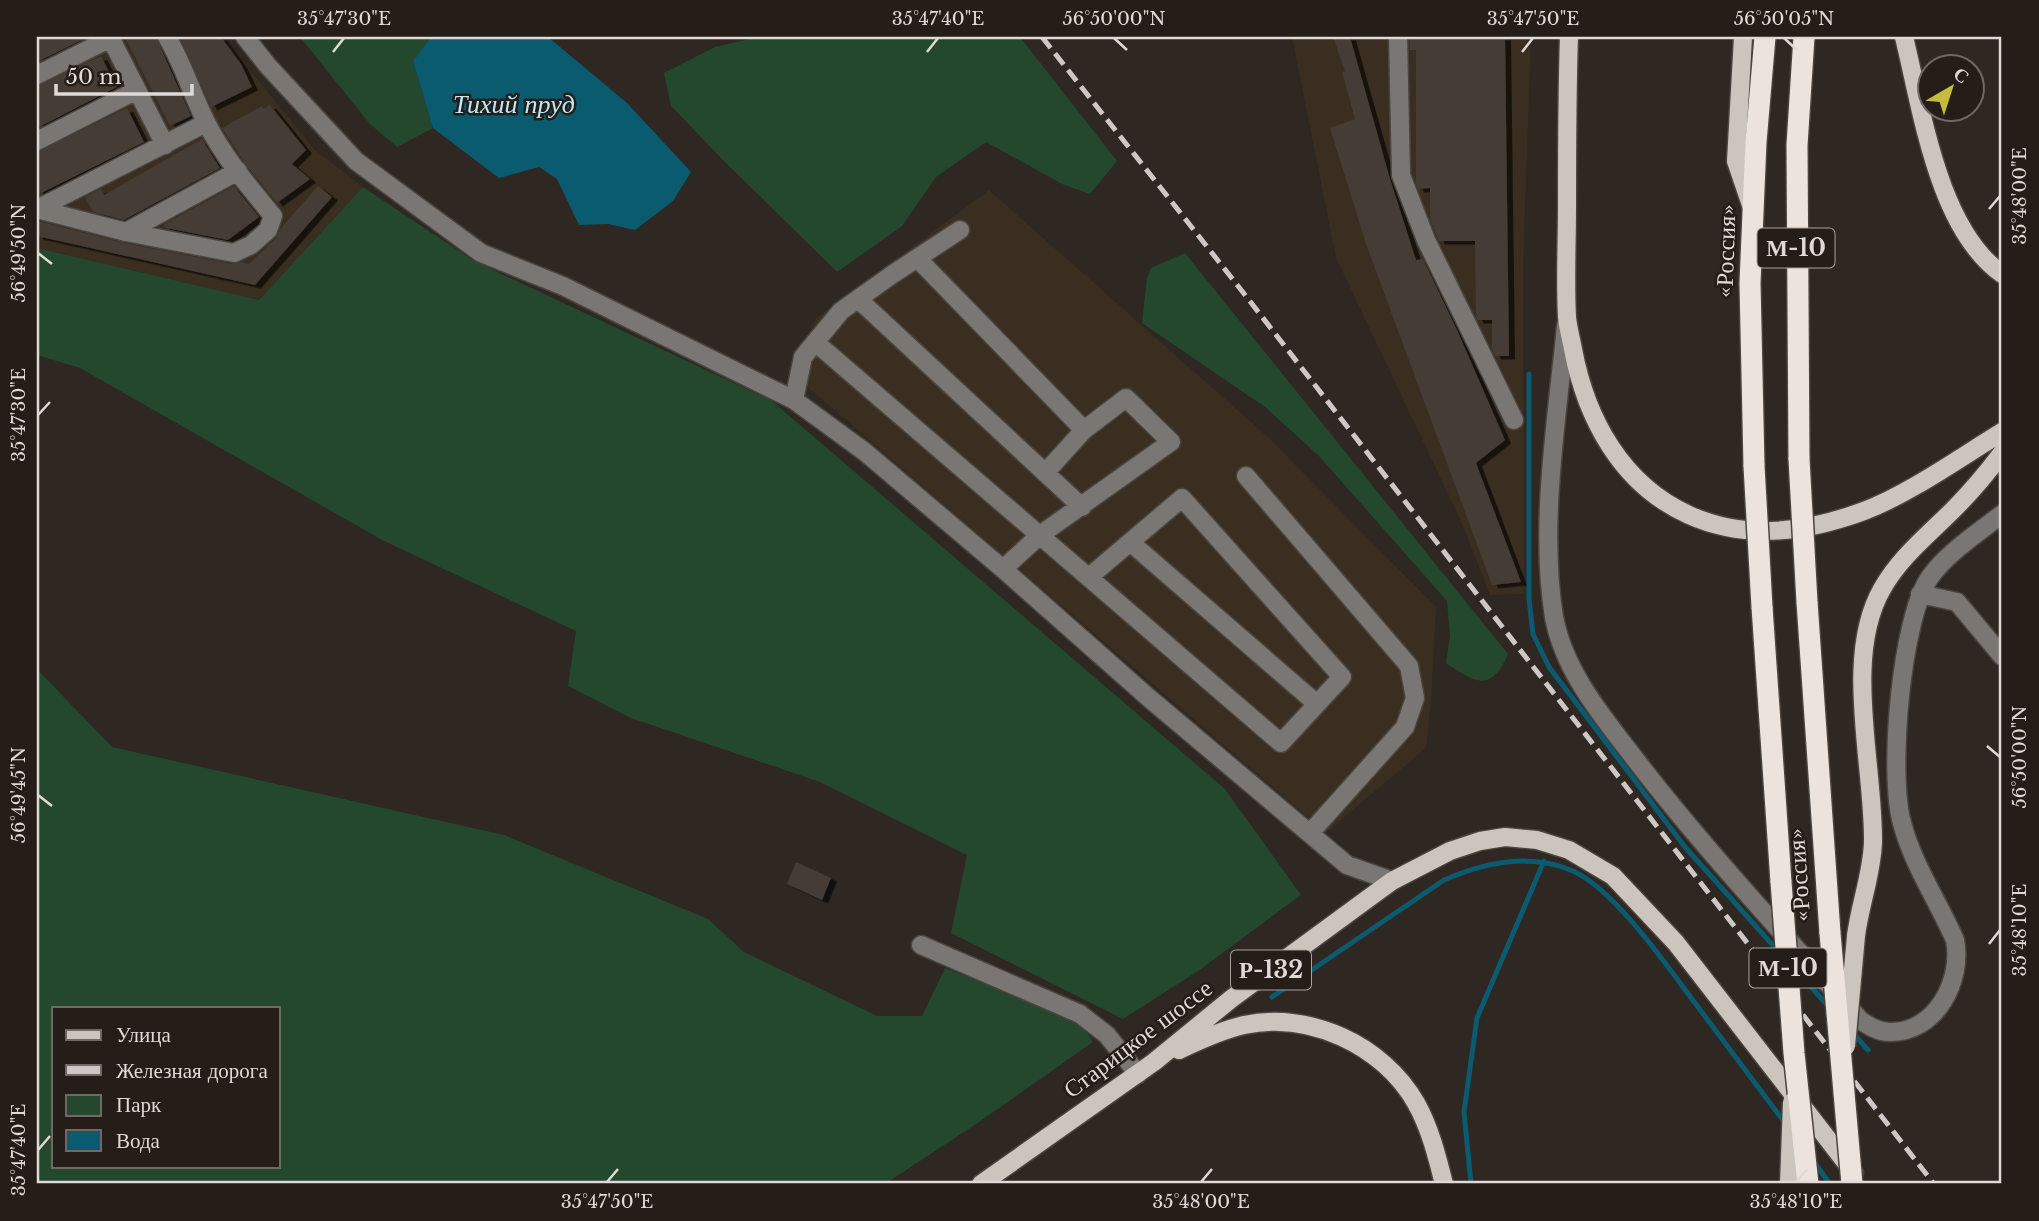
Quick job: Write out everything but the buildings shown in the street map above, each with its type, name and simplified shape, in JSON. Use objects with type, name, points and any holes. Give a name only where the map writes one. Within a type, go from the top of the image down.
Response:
[{"type":"highway","name":"«Россия»","points":[[1765,37],[1750,283],[1754,466],[1781,882],[1794,1054],[1808,1184]]},
{"type":"highway","name":"«Россия»","points":[[1804,37],[1797,145],[1796,214],[1799,459],[1830,933],[1852,1184]]},
{"type":"main road","points":[[1569,37],[1567,319],[1582,388],[1600,432],[1618,460],[1661,499],[1689,515],[1722,526],[1776,532],[1801,530],[1838,520],[1888,500],[2002,432]]},
{"type":"main road","points":[[1567,91],[1578,37]]},
{"type":"main road","points":[[1743,37],[1736,161],[1753,210]]},
{"type":"main road","points":[[1903,37],[1935,160],[1956,219],[1979,254],[2002,274]]},
{"type":"main road","points":[[1843,1078],[1856,936],[1873,844],[1863,667],[1864,634],[1883,586],[1904,557],[1971,492],[2002,453]]},
{"type":"main road","name":"Старицкое шоссе","points":[[981,1184],[1138,1074],[1231,999],[1392,881],[1450,851],[1493,838],[1522,837],[1576,853],[1613,876],[1676,943],[1862,1184]]},
{"type":"main road","points":[[1154,1062],[1217,1034],[1245,1025],[1301,1025],[1348,1039],[1388,1068],[1412,1097],[1432,1140],[1444,1184]]},
{"type":"main road","points":[[1789,1184],[1794,1054]]},
{"type":"street","points":[[37,209],[126,232],[234,253],[251,245],[268,230],[273,216],[206,124],[179,58],[167,37]]},
{"type":"street","points":[[245,37],[268,66],[356,161],[481,253],[563,286],[793,400],[865,452],[1347,865],[1392,881]]},
{"type":"street","points":[[1398,37],[1401,176],[1426,240],[1514,420]]},
{"type":"street","points":[[37,75],[111,38],[165,145]]},
{"type":"street","points":[[37,141],[137,90]]},
{"type":"street","points":[[37,209],[206,124]]},
{"type":"street","points":[[126,232],[238,171]]},
{"type":"street","points":[[793,400],[803,357],[841,311],[960,230]]},
{"type":"street","points":[[916,258],[1084,430]]},
{"type":"street","points":[[858,299],[1082,507]]},
{"type":"street","points":[[1567,319],[1550,483],[1551,584],[1555,619],[1565,653],[1579,682],[1676,813],[1860,1020],[1875,1029],[1889,1032],[1914,1026],[1936,1009],[1950,988],[1956,964],[1955,940],[1914,855],[1902,825],[1897,802],[1895,765],[1901,698],[1912,620],[1920,594],[1947,558],[2002,514]]},
{"type":"street","points":[[815,342],[1280,743],[1342,677],[1182,498],[1089,577]]},
{"type":"street","points":[[1003,569],[1040,535],[1171,442],[1126,398],[1084,430],[1045,473]]},
{"type":"street","points":[[1246,476],[1409,666],[1415,698],[1405,726],[1310,833]]},
{"type":"street","points":[[1130,542],[1317,704]]},
{"type":"street","points":[[1920,594],[1957,602],[2002,656]]},
{"type":"street","points":[[921,945],[1080,1014],[1107,1035],[1138,1074]]},
{"type":"shaded area","points":[[37,37],[223,37],[315,150],[363,187],[259,300],[37,248]]},
{"type":"shaded area","points":[[1292,37],[1531,37],[1523,268],[1524,594],[1490,595],[1460,519],[1336,258]]},
{"type":"shaded area","points":[[989,190],[1268,437],[1436,607],[1426,748],[1326,833],[790,372],[816,318]]},
{"type":"green space","points":[[300,37],[431,37],[413,61],[433,128],[397,147],[370,124]]},
{"type":"green space","points":[[758,37],[1020,37],[1117,161],[1090,194],[1062,184],[986,142],[936,177],[902,226],[837,272],[671,106],[664,73],[715,47]]},
{"type":"green space","points":[[363,187],[474,261],[772,401],[1225,789],[1301,895],[1198,971],[1123,1019],[951,933],[967,855],[820,782],[631,718],[568,686],[576,631],[384,541],[80,368],[37,355],[37,248],[259,300]]},
{"type":"green space","points":[[1185,253],[1508,654],[1495,675],[1482,681],[1466,676],[1446,663],[1450,636],[1447,601],[1319,456],[1265,407],[1142,323],[1147,278],[1151,268]]},
{"type":"green space","points":[[37,669],[112,747],[504,835],[708,919],[744,952],[877,1016],[922,1016],[945,968],[1079,1021],[1093,1042],[885,1184],[37,1184]]},
{"type":"water","name":"Тихий пруд","points":[[431,37],[548,37],[627,103],[691,172],[673,201],[635,230],[608,224],[579,225],[557,179],[539,167],[499,178],[433,128],[413,61]]},
{"type":"waterway","points":[[1529,374],[1529,599],[1533,634],[1549,667],[1685,847],[1778,951]]},
{"type":"waterway","points":[[1272,997],[1444,880],[1491,864],[1524,861],[1557,865],[1589,881],[1623,911],[1785,1123]]},
{"type":"waterway","points":[[1471,1184],[1464,1112],[1477,1018],[1544,861]]},
{"type":"waterway","points":[[1794,968],[1830,1008]]},
{"type":"waterway","points":[[1853,1033],[1868,1050]]},
{"type":"waterway","points":[[1814,1162],[1830,1184]]},
{"type":"railway","points":[[1042,37],[1934,1184]]}]
